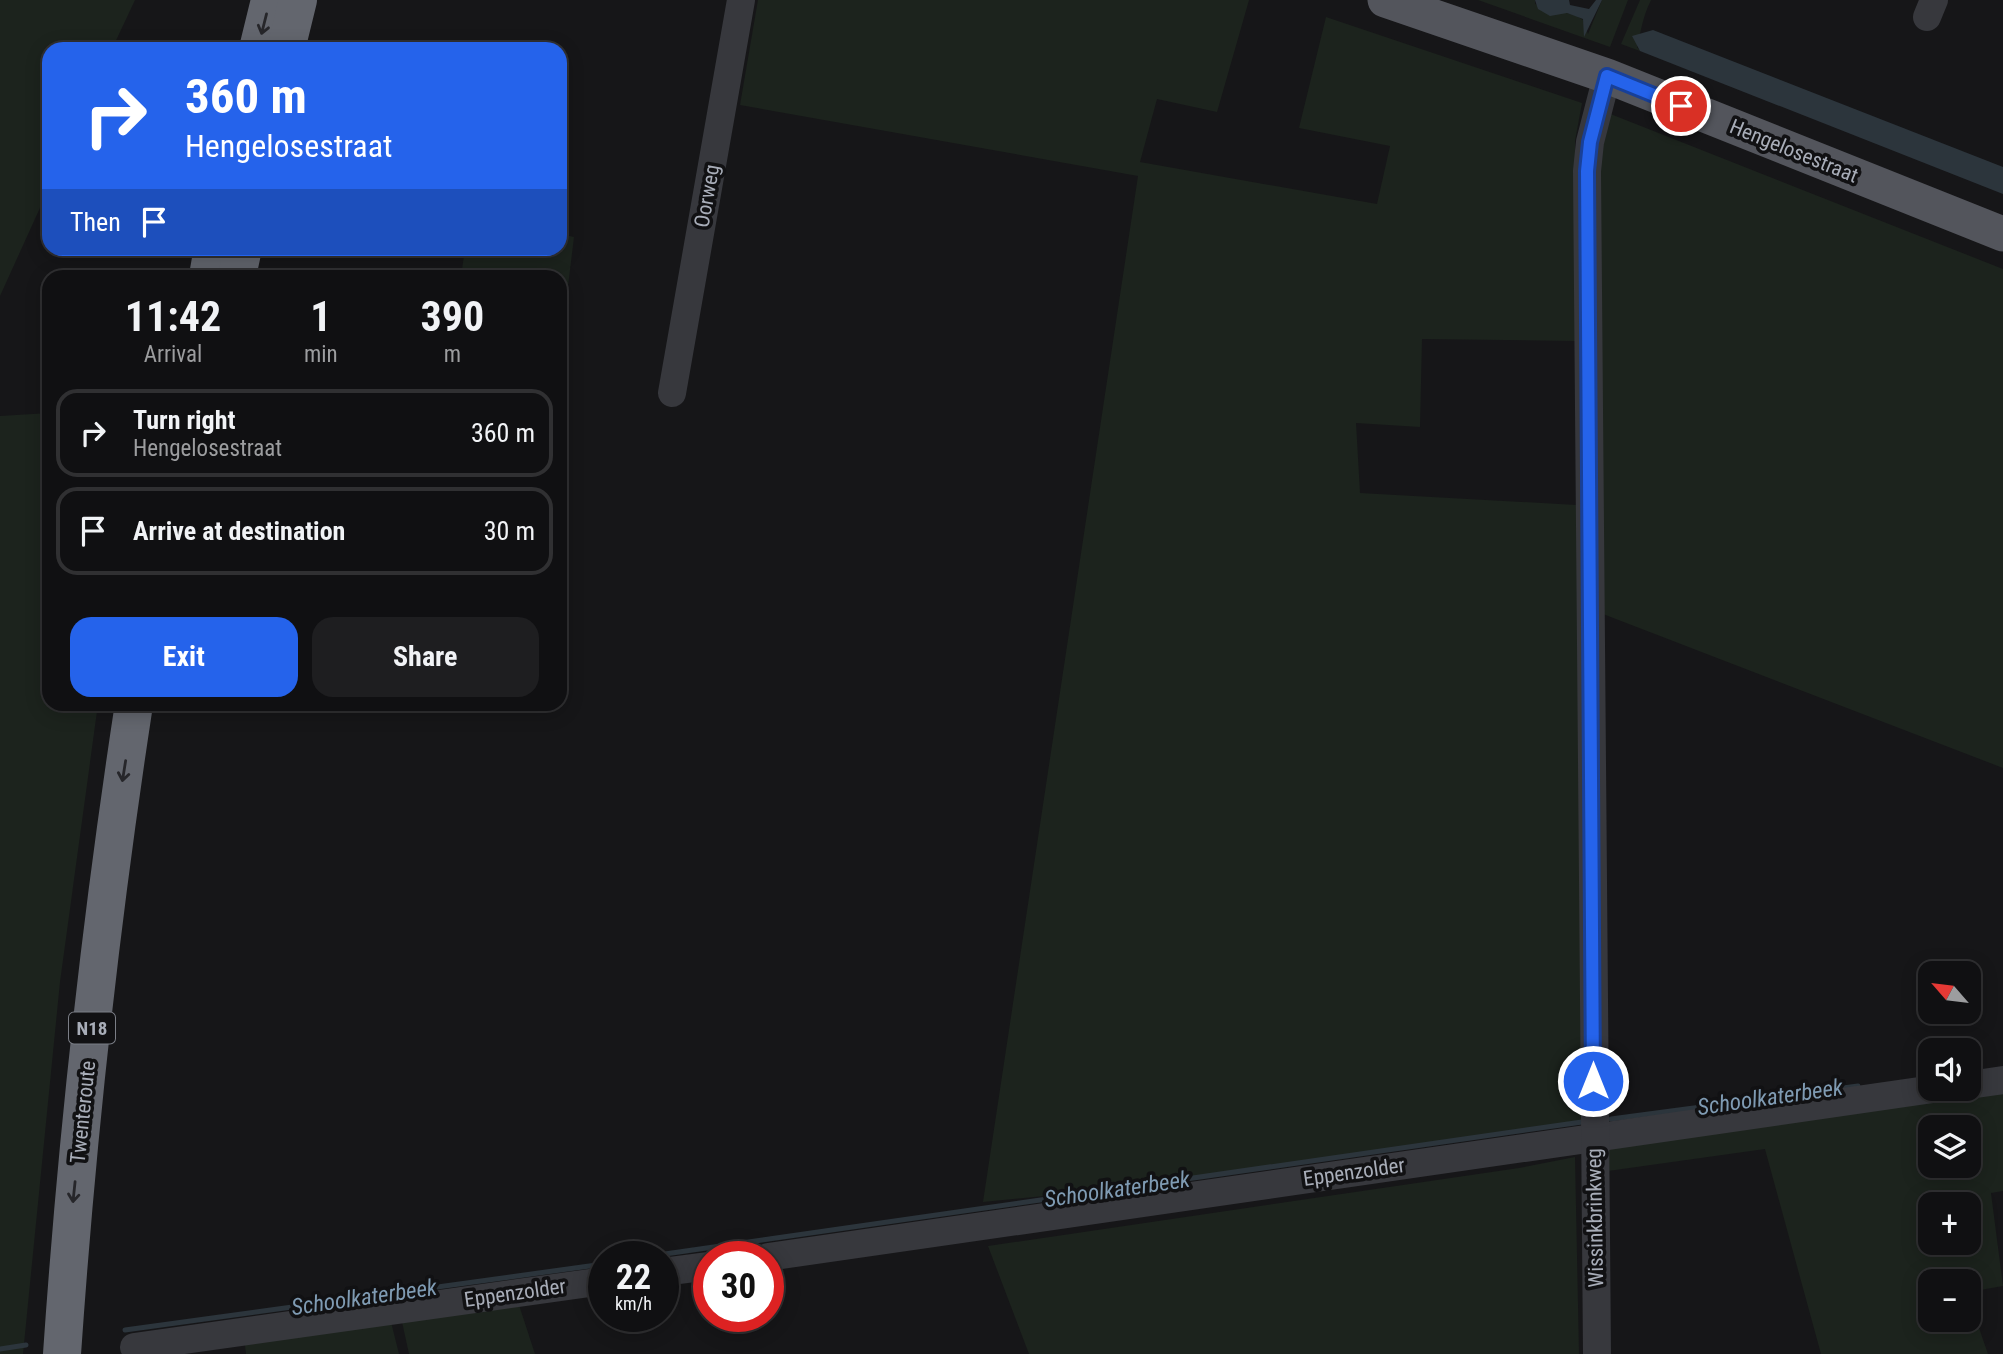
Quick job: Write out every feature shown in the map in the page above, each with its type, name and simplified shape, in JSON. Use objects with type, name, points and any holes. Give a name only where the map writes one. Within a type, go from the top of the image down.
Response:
[{"type":"highway","points":[[260,42],[270,0]]},
{"type":"highway","points":[[288,42],[298,0]]},
{"type":"highway","name":"Twenteroute","points":[[62,1354],[76,1173],[113,841],[133,711]]},
{"type":"highway","name":"Twenteroute","points":[[88,1354],[98,1214],[136,855],[158,711]]},
{"type":"main road","name":"Hengelosestraat","points":[[1385,0],[1607,76],[2003,234]]},
{"type":"street","name":"Oorweg","points":[[672,393],[741,0]]},
{"type":"street","name":"Wissinkbrinkweg","points":[[1597,1354],[1587,171],[1590,142],[1607,76]]},
{"type":"street","points":[[1981,1083],[2003,1080]]},
{"type":"street","name":"Eppenzolder","points":[[784,1255],[1918,1091]]},
{"type":"street","name":"Eppenzolder","points":[[134,1347],[588,1282]]},
{"type":"shaded area","points":[[0,0],[135,0],[115,42],[42,42],[42,203],[0,296]]},
{"type":"shaded area","points":[[758,0],[1249,0],[1217,112],[1157,99],[1140,162],[1377,204],[1390,146],[1299,128],[1326,17],[1582,103],[1575,141],[1576,341],[1422,339],[1420,427],[1356,423],[1360,493],[1577,505],[1582,1122],[1096,1191],[983,1202],[1138,176],[740,105]]},
{"type":"shaded area","points":[[1478,0],[1535,0],[1535,4],[1577,16],[1583,20],[1588,34],[1602,0],[1628,0],[1610,47]]},
{"type":"shaded area","points":[[1535,0],[1569,0],[1570,5],[1589,9],[1596,0],[1602,0],[1584,37],[1583,19],[1567,13],[1550,16],[1538,9]]},
{"type":"shaded area","points":[[1640,0],[1651,0],[1637,47],[1640,51],[1621,44]]},
{"type":"shaded area","points":[[1653,30],[2003,167],[2003,194],[1640,51],[1632,36]]},
{"type":"shaded area","points":[[1608,113],[2003,269],[2003,768],[1603,614],[1593,161]]},
{"type":"shaded area","points":[[567,236],[574,237],[567,295],[567,270],[462,270],[464,256],[567,256]]},
{"type":"shaded area","points":[[42,413],[42,711],[97,711],[60,982],[23,1354],[0,1354],[0,416]]},
{"type":"shaded area","points":[[2003,1091],[2003,1191],[1991,1193],[2003,1286],[1981,1290],[1981,1269],[1918,1269],[1918,1332],[1980,1332],[1988,1354],[1821,1354],[1765,1149],[1608,1171],[1608,1148],[1934,1101],[1981,1101],[1981,1094]]},
{"type":"shaded area","points":[[1575,1157],[1579,1354],[1029,1354],[988,1246],[1519,1168]]},
{"type":"shaded area","points":[[519,1305],[535,1354],[409,1354],[402,1322]]},
{"type":"shaded area","points":[[391,1322],[399,1354],[246,1354],[245,1345]]},
{"type":"waterway","name":"Schoolkaterbeek","points":[[1611,1119],[1858,1086]]},
{"type":"waterway","name":"Schoolkaterbeek","points":[[679,1252],[1582,1122]]},
{"type":"waterway","name":"Schoolkaterbeek","points":[[125,1330],[588,1266]]},
{"type":"waterway","name":"Schoolkaterbeek","points":[[0,1349],[26,1345]]},
{"type":"route","points":[[1593,1081],[1587,171],[1590,142],[1607,76],[1681,106]]}]
